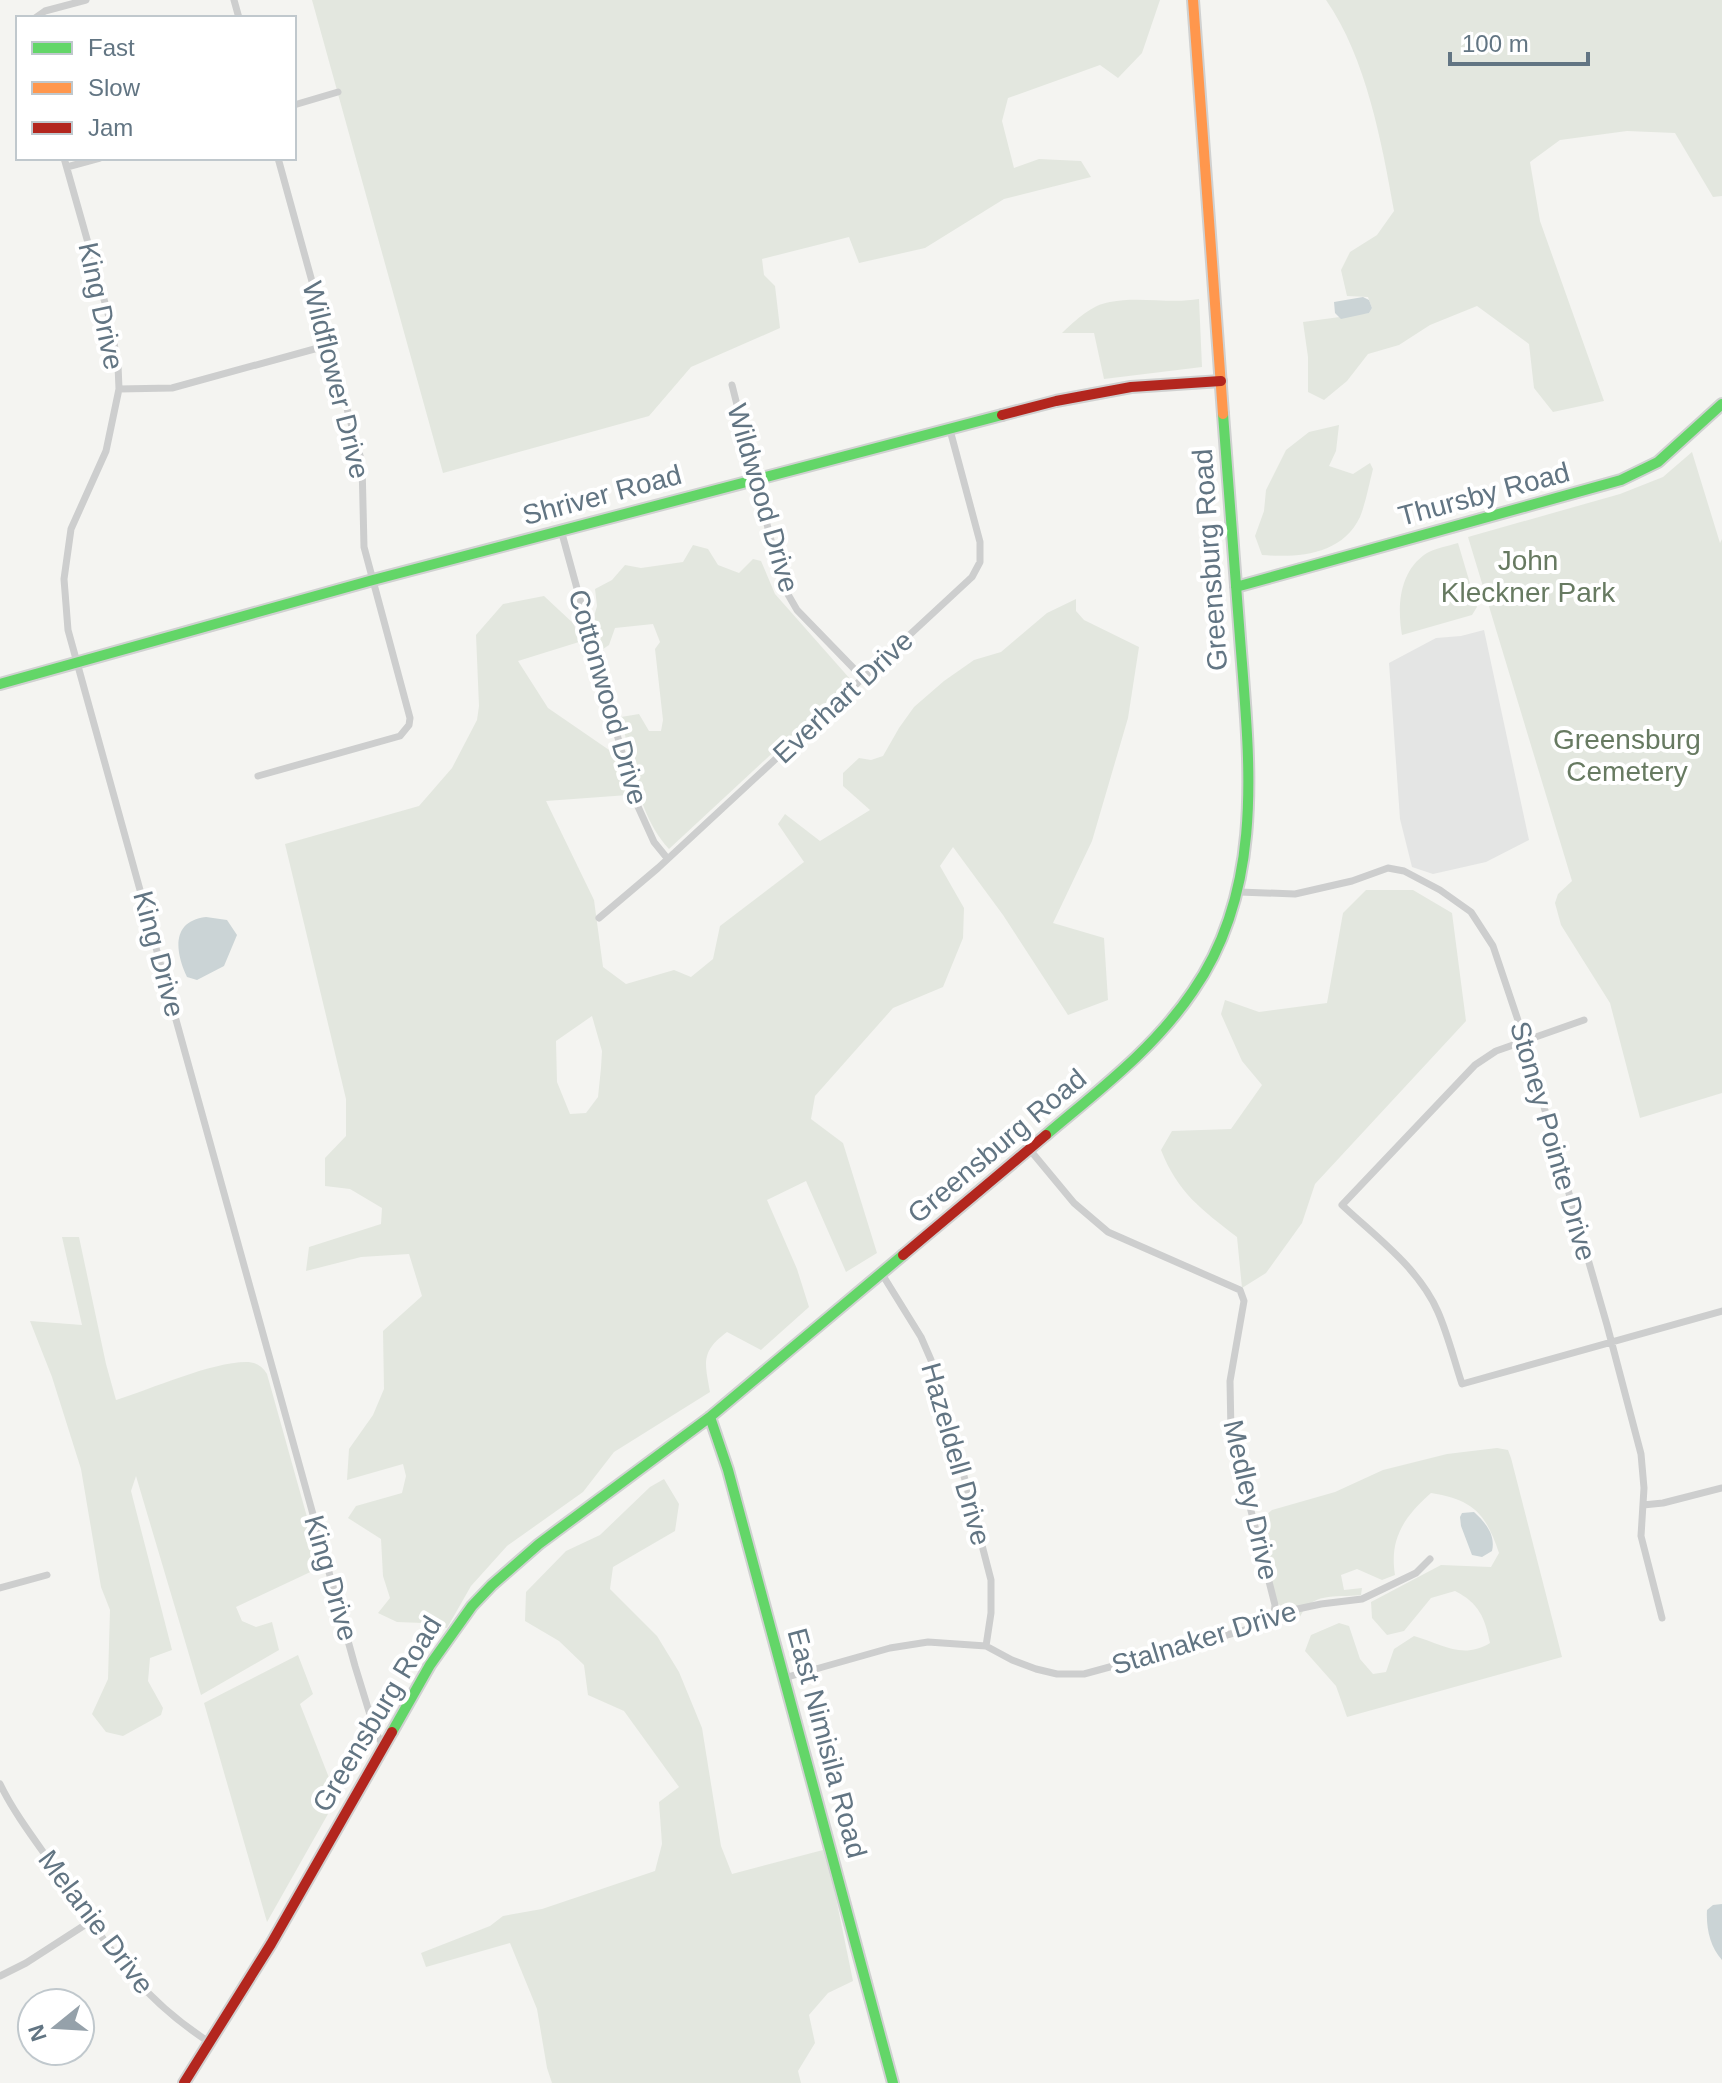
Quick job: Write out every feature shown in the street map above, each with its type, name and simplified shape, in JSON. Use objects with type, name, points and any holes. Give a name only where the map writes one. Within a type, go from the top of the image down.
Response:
[{"type":"main road","name":"Greensburg Road","points":[[184,2083],[271,1944],[444,1643],[492,1585],[539,1544],[710,1417],[1141,1055],[1175,1017],[1212,960],[1227,929],[1239,892],[1248,844],[1250,810],[1193,0]]},
{"type":"main road","name":"Shriver Road","points":[[0,684],[373,580],[1056,401],[1112,390],[1221,381]]},
{"type":"main road","name":"Thursby Road","points":[[1236,587],[1621,480],[1658,462],[1722,404]]},
{"type":"main road","name":"East Nimisila Road","points":[[710,1417],[728,1470],[893,2083]]},
{"type":"street","points":[[38,16],[45,11],[86,0]]},
{"type":"street","points":[[296,104],[338,92]]},
{"type":"street","name":"King Drive","points":[[65,160],[109,317],[119,389],[106,451],[78,510],[66,553],[65,604],[76,662],[147,908],[355,1666],[375,1731],[384,1747]]},
{"type":"street","points":[[67,167],[93,160]]},
{"type":"street","name":"Wildflower Drive","points":[[258,776],[394,738],[406,732],[410,718],[362,529],[362,463],[279,160]]},
{"type":"street","points":[[119,389],[172,388],[329,345]]},
{"type":"street","name":"Wildwood Drive","points":[[732,385],[778,575],[788,598],[863,678]]},
{"type":"street","name":"Everhart Drive","points":[[599,918],[658,868],[967,583],[980,562],[980,542],[950,430]]},
{"type":"street","name":"Cottonwood Drive","points":[[561,530],[635,800],[654,842],[667,858]]},
{"type":"street","name":"Stoney Pointe Drive","points":[[1239,892],[1295,894],[1352,881],[1388,868],[1404,871],[1440,890],[1471,912],[1493,946],[1525,1041],[1641,1454],[1641,1536],[1662,1618]]},
{"type":"street","points":[[1584,1020],[1496,1051],[1475,1065],[1342,1205],[1408,1266],[1425,1287],[1438,1310],[1462,1384],[1722,1311]]},
{"type":"street","name":"Medley Drive","points":[[1030,1150],[1074,1203],[1108,1232],[1224,1282],[1241,1293],[1244,1309],[1230,1381],[1231,1432],[1275,1605],[1274,1614]]},
{"type":"street","name":"Hazeldell Drive","points":[[882,1274],[921,1337],[931,1360],[964,1476],[991,1580],[991,1613],[986,1646]]},
{"type":"street","points":[[1643,1505],[1722,1488]]},
{"type":"street","name":"Stalnaker Drive","points":[[784,1678],[909,1644],[948,1642],[986,1646],[1012,1660],[1057,1674],[1084,1674],[1256,1627],[1265,1624],[1274,1614],[1362,1599],[1416,1573],[1430,1559]]},
{"type":"street","points":[[0,1588],[47,1575]]},
{"type":"street","name":"Melanie Drive","points":[[0,1784],[91,1921],[144,1991],[183,2025],[209,2042]]},
{"type":"street","points":[[0,1976],[91,1921]]},
{"type":"shaded area","points":[[1363,297],[1369,300],[1372,308],[1369,313],[1341,319],[1335,313],[1334,302]]},
{"type":"shaded area","points":[[1484,630],[1529,840],[1486,862],[1433,874],[1412,867],[1400,819],[1389,663],[1436,638]]},
{"type":"shaded area","points":[[206,917],[227,920],[237,935],[224,966],[197,980],[187,977],[180,958],[179,939],[187,925]]},
{"type":"shaded area","points":[[1474,1512],[1486,1525],[1493,1545],[1492,1551],[1482,1557],[1472,1555],[1461,1526],[1462,1513]]},
{"type":"shaded area","points":[[1722,1904],[1722,1960],[1708,1930],[1707,1910],[1713,1905]]},
{"type":"green space","points":[[312,0],[1160,0],[1142,53],[1118,78],[1100,65],[1008,98],[1002,121],[1014,168],[1039,159],[1081,161],[1091,177],[1004,199],[925,248],[859,263],[849,237],[762,259],[764,275],[775,286],[780,328],[691,367],[649,416],[443,473]]},
{"type":"green space","points":[[1326,0],[1722,0],[1722,196],[1713,197],[1675,133],[1627,131],[1560,140],[1530,162],[1540,221],[1604,401],[1553,412],[1534,388],[1529,344],[1477,306],[1430,325],[1399,345],[1368,354],[1347,381],[1324,400],[1308,392],[1308,357],[1303,322],[1369,313],[1372,308],[1368,297],[1347,296],[1341,270],[1350,252],[1377,235],[1394,211],[1378,129],[1362,74],[1352,47]]},
{"type":"green space","points":[[1199,299],[1202,367],[1104,379],[1094,333],[1062,333],[1084,314],[1103,304],[1121,300]]},
{"type":"green space","points":[[1339,425],[1336,451],[1329,466],[1353,474],[1370,463],[1373,469],[1360,517],[1352,530],[1331,547],[1290,556],[1262,555],[1255,536],[1264,511],[1266,490],[1286,450],[1309,432]]},
{"type":"green space","points":[[1692,452],[1720,543],[1722,539],[1722,1093],[1640,1118],[1610,1003],[1561,925],[1555,903],[1558,894],[1572,881],[1468,537],[1620,494],[1663,477]]},
{"type":"green space","points":[[1458,543],[1477,607],[1472,615],[1402,635],[1400,601],[1405,579],[1411,569],[1427,553]]},
{"type":"green space","points":[[693,545],[708,549],[718,565],[739,573],[753,559],[761,561],[775,594],[851,680],[669,849],[658,835],[643,804],[621,717],[639,714],[649,731],[661,731],[663,720],[655,649],[660,642],[653,624],[615,628],[609,645],[600,651],[593,620],[597,606],[595,589],[612,580],[625,565],[641,568],[683,562]]},
{"type":"green space","points":[[544,596],[574,624],[579,642],[518,661],[548,708],[612,752],[628,795],[546,801],[594,900],[603,967],[626,984],[674,970],[691,977],[713,959],[720,926],[804,862],[778,824],[785,814],[820,841],[870,810],[843,786],[843,773],[859,758],[871,760],[883,756],[914,707],[974,660],[1001,652],[1047,613],[1076,599],[1076,611],[1084,620],[1139,647],[1128,718],[1092,841],[1053,923],[1104,938],[1108,1000],[1068,1015],[1003,915],[953,847],[940,866],[964,908],[963,938],[943,987],[893,1008],[815,1096],[811,1119],[843,1143],[877,1253],[846,1272],[806,1181],[767,1200],[797,1269],[809,1307],[761,1350],[727,1332],[718,1339],[706,1359],[710,1392],[614,1452],[583,1492],[507,1546],[471,1586],[447,1628],[397,1622],[378,1613],[390,1598],[383,1576],[381,1539],[348,1518],[356,1506],[402,1493],[406,1476],[403,1464],[347,1480],[349,1449],[373,1415],[384,1389],[383,1331],[422,1296],[409,1254],[361,1257],[306,1271],[309,1247],[381,1224],[382,1208],[350,1189],[325,1186],[325,1158],[346,1136],[346,1099],[285,844],[419,806],[452,768],[477,720],[476,635],[503,604]],"holes":[[[592,1016],[602,1051],[598,1097],[586,1113],[570,1114],[557,1082],[556,1041]]]},
{"type":"green space","points":[[1366,890],[1413,890],[1452,913],[1466,1021],[1315,1184],[1302,1223],[1266,1273],[1242,1288],[1237,1237],[1183,1189],[1161,1150],[1172,1131],[1231,1129],[1262,1085],[1242,1061],[1221,1014],[1225,1000],[1259,1012],[1327,1003],[1343,913]]},
{"type":"green space","points":[[62,1237],[79,1237],[116,1400],[199,1371],[232,1363],[253,1363],[265,1371],[321,1567],[236,1607],[242,1621],[256,1627],[272,1622],[279,1650],[201,1695],[136,1476],[131,1491],[172,1650],[150,1658],[148,1681],[163,1708],[161,1715],[123,1736],[106,1732],[92,1714],[108,1679],[110,1610],[101,1587],[81,1469],[52,1377],[30,1321],[82,1325]]},
{"type":"green space","points":[[1497,1448],[1508,1450],[1511,1458],[1562,1657],[1347,1717],[1336,1686],[1305,1651],[1311,1635],[1339,1623],[1349,1626],[1360,1659],[1373,1674],[1386,1672],[1394,1649],[1414,1636],[1461,1650],[1480,1648],[1490,1643],[1480,1612],[1455,1591],[1431,1598],[1404,1631],[1387,1635],[1372,1618],[1371,1602],[1441,1565],[1491,1567],[1499,1553],[1489,1528],[1468,1505],[1431,1493],[1401,1529],[1394,1550],[1395,1575],[1382,1580],[1357,1569],[1341,1575],[1344,1590],[1362,1588],[1361,1595],[1317,1600],[1304,1610],[1299,1619],[1277,1603],[1259,1521],[1272,1510],[1335,1492],[1383,1470],[1447,1454]]},
{"type":"green space","points":[[664,1479],[679,1504],[675,1531],[613,1567],[610,1589],[657,1636],[679,1672],[702,1728],[721,1846],[732,1874],[823,1850],[853,1981],[828,1993],[809,2015],[815,2043],[798,2071],[801,2083],[552,2083],[537,2009],[510,1943],[426,1967],[421,1953],[490,1926],[503,1916],[542,1909],[655,1871],[662,1844],[659,1802],[679,1787],[624,1711],[588,1695],[584,1665],[559,1641],[525,1621],[526,1592],[566,1551],[600,1535],[650,1487]]},
{"type":"green space","points":[[298,1655],[313,1694],[300,1704],[337,1798],[267,1922],[204,1703]]},
{"type":"traffic: fast","points":[[1236,587],[1621,480],[1658,462],[1722,404]]},
{"type":"traffic: fast","points":[[1046,1135],[1125,1068],[1178,1012],[1216,951],[1232,908],[1242,865],[1248,775],[1223,414]]},
{"type":"traffic: fast","points":[[0,684],[373,580],[1002,415]]},
{"type":"traffic: fast","points":[[392,1732],[430,1665],[472,1606],[492,1585],[539,1544],[710,1417],[903,1255]]},
{"type":"traffic: fast","points":[[710,1417],[728,1470],[893,2083]]},
{"type":"traffic: slow","points":[[1193,0],[1223,414]]},
{"type":"traffic: jam","points":[[1002,415],[1131,387],[1221,381]]},
{"type":"traffic: jam","points":[[903,1255],[1046,1135]]},
{"type":"traffic: jam","points":[[184,2083],[271,1944],[392,1732]]},
{"type":"park label","name":"John Kleckner Park","points":[[1528,576]]},
{"type":"park label","name":"Greensburg Cemetery","points":[[1627,755]]}]
